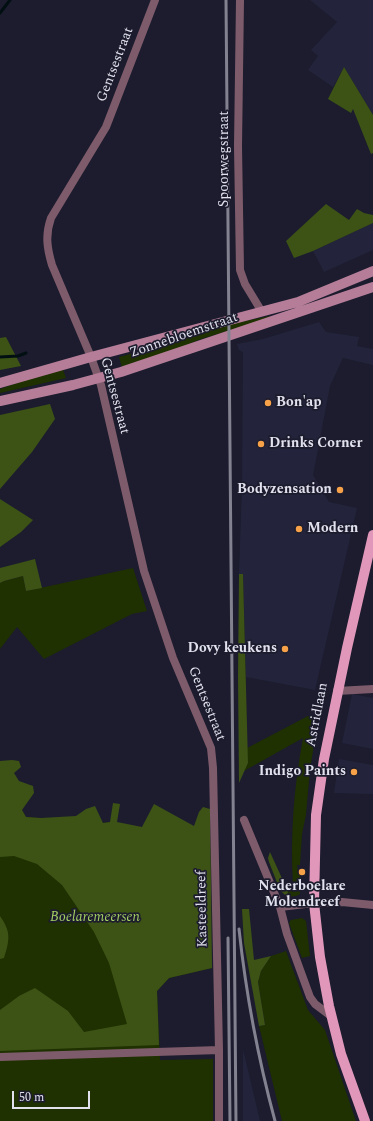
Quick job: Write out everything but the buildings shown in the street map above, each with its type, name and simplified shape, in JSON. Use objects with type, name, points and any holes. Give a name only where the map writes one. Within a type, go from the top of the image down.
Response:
[{"type":"main road","name":"Zonnebloemstraat","points":[[0,383],[91,357],[298,302],[373,271]]},
{"type":"main road","name":"Zonnebloemstraat","points":[[0,401],[98,379],[373,287]]},
{"type":"main road","name":"Astridlaan","points":[[365,1121],[346,1067],[331,1016],[320,957],[314,903],[316,815],[324,759],[337,691],[373,535]]},
{"type":"street","name":"Gentsestraat","points":[[155,0],[106,127],[51,218],[47,229],[47,250],[91,357],[98,379],[144,571],[173,658],[211,748],[213,768]]},
{"type":"street","name":"Spoorwegstraat","points":[[240,0],[238,146],[240,270],[245,284],[262,312]]},
{"type":"street","points":[[337,691],[373,689]]},
{"type":"street","name":"Kasteeldreef","points":[[213,768],[219,1050],[219,1121]]},
{"type":"street","points":[[244,820],[280,907],[287,934],[310,997],[315,1004],[331,1016]]},
{"type":"street","points":[[280,907],[314,903],[342,902],[373,905]]},
{"type":"street","points":[[0,1057],[219,1050]]},
{"type":"shaded area","points":[[310,0],[373,0],[373,115],[344,67],[333,87],[308,70],[318,56],[311,50],[337,22]]},
{"type":"shaded area","points":[[373,223],[373,250],[324,272],[313,251]]},
{"type":"shaded area","points":[[319,322],[326,332],[359,337],[357,346],[373,349],[373,365],[343,358],[330,386],[313,475],[329,502],[357,508],[315,690],[246,677],[243,574],[239,574],[242,487],[243,352],[239,350],[237,344],[263,339]]},
{"type":"shaded area","points":[[352,694],[373,698],[373,749],[342,743]]},
{"type":"shaded area","points":[[339,759],[373,765],[373,794],[334,793]]},
{"type":"shaded area","points":[[243,1049],[260,1121],[243,1121]]},
{"type":"green space","points":[[344,67],[373,115],[373,153],[371,154],[353,109],[351,113],[328,99]]},
{"type":"green space","points":[[326,204],[349,220],[357,209],[364,213],[373,215],[373,223],[313,251],[294,258],[286,241]]},
{"type":"green space","points":[[270,316],[270,318],[201,339],[165,354],[122,367],[119,357],[160,346],[173,339],[201,330]]},
{"type":"green space","points":[[6,337],[21,366],[0,370],[0,338]]},
{"type":"green space","points":[[62,367],[66,378],[0,393],[0,389]]},
{"type":"green space","points":[[50,404],[55,419],[32,452],[0,489],[0,415]]},
{"type":"green space","points":[[0,499],[33,520],[21,532],[0,547]]},
{"type":"green space","points":[[35,559],[42,588],[26,591],[23,576],[0,583],[0,568]]},
{"type":"green space","points":[[133,568],[147,611],[132,614],[44,659],[17,627],[0,649],[0,583],[23,576],[26,591]]},
{"type":"green space","points":[[239,574],[243,574],[248,763],[239,783],[238,676]]},
{"type":"green space","points":[[308,716],[317,718],[310,769],[306,815],[302,834],[300,865],[297,865],[298,872],[301,872],[300,894],[287,897],[289,886],[292,886],[293,884],[292,847],[294,811],[297,774],[303,738],[244,771],[248,763],[247,748]]},
{"type":"green space","points":[[0,761],[19,761],[21,767],[14,773],[19,781],[33,786],[34,793],[22,810],[26,817],[41,818],[76,816],[86,809],[95,806],[103,823],[110,822],[113,803],[120,804],[117,822],[142,827],[154,804],[194,826],[199,812],[203,807],[210,809],[212,968],[169,978],[157,991],[159,1045],[0,1051],[0,1010],[19,996],[35,988],[68,1011],[84,1032],[127,1024],[109,963],[94,932],[62,885],[37,864],[14,856],[0,857]]},
{"type":"green space","name":"Boelaremeersen","points":[[0,790],[22,810],[26,817],[103,823],[110,822],[212,968],[169,978],[157,991],[160,1060],[213,1059],[213,1121],[0,1121]]},
{"type":"green space","points":[[270,852],[285,885],[289,886],[287,897],[280,890],[269,862],[268,858]]},
{"type":"green space","points":[[242,909],[249,909],[254,960],[271,956],[261,971],[258,982],[265,1025],[259,1026],[244,943]]},
{"type":"green space","points":[[0,916],[8,931],[8,941],[4,958],[0,959]]},
{"type":"green space","points":[[302,918],[306,921],[310,956],[302,958],[289,923],[291,920]]},
{"type":"green space","points":[[286,951],[308,1010],[325,1030],[356,1121],[282,1121],[259,1026],[265,1025],[258,982],[261,971],[271,956]]},
{"type":"waterway","points":[[0,13],[10,0]]},
{"type":"waterway","points":[[0,357],[18,356],[26,353]]},
{"type":"railway","points":[[226,0],[236,1121]]},
{"type":"railway","points":[[239,929],[253,1026],[275,1121]]},
{"type":"railway","points":[[228,938],[230,1121]]},
{"type":"place","name":"Bon'ap","points":[[268,403]]},
{"type":"place","name":"Drinks Corner","points":[[261,444]]},
{"type":"place","name":"Bodyzensation","points":[[340,490]]},
{"type":"place","name":"Modern","points":[[299,529]]},
{"type":"place","name":"Dovy keukens","points":[[285,649]]},
{"type":"place","name":"Indigo Paints","points":[[354,772]]},
{"type":"place","name":"Nederboelare Molendreef","points":[[302,872]]}]
